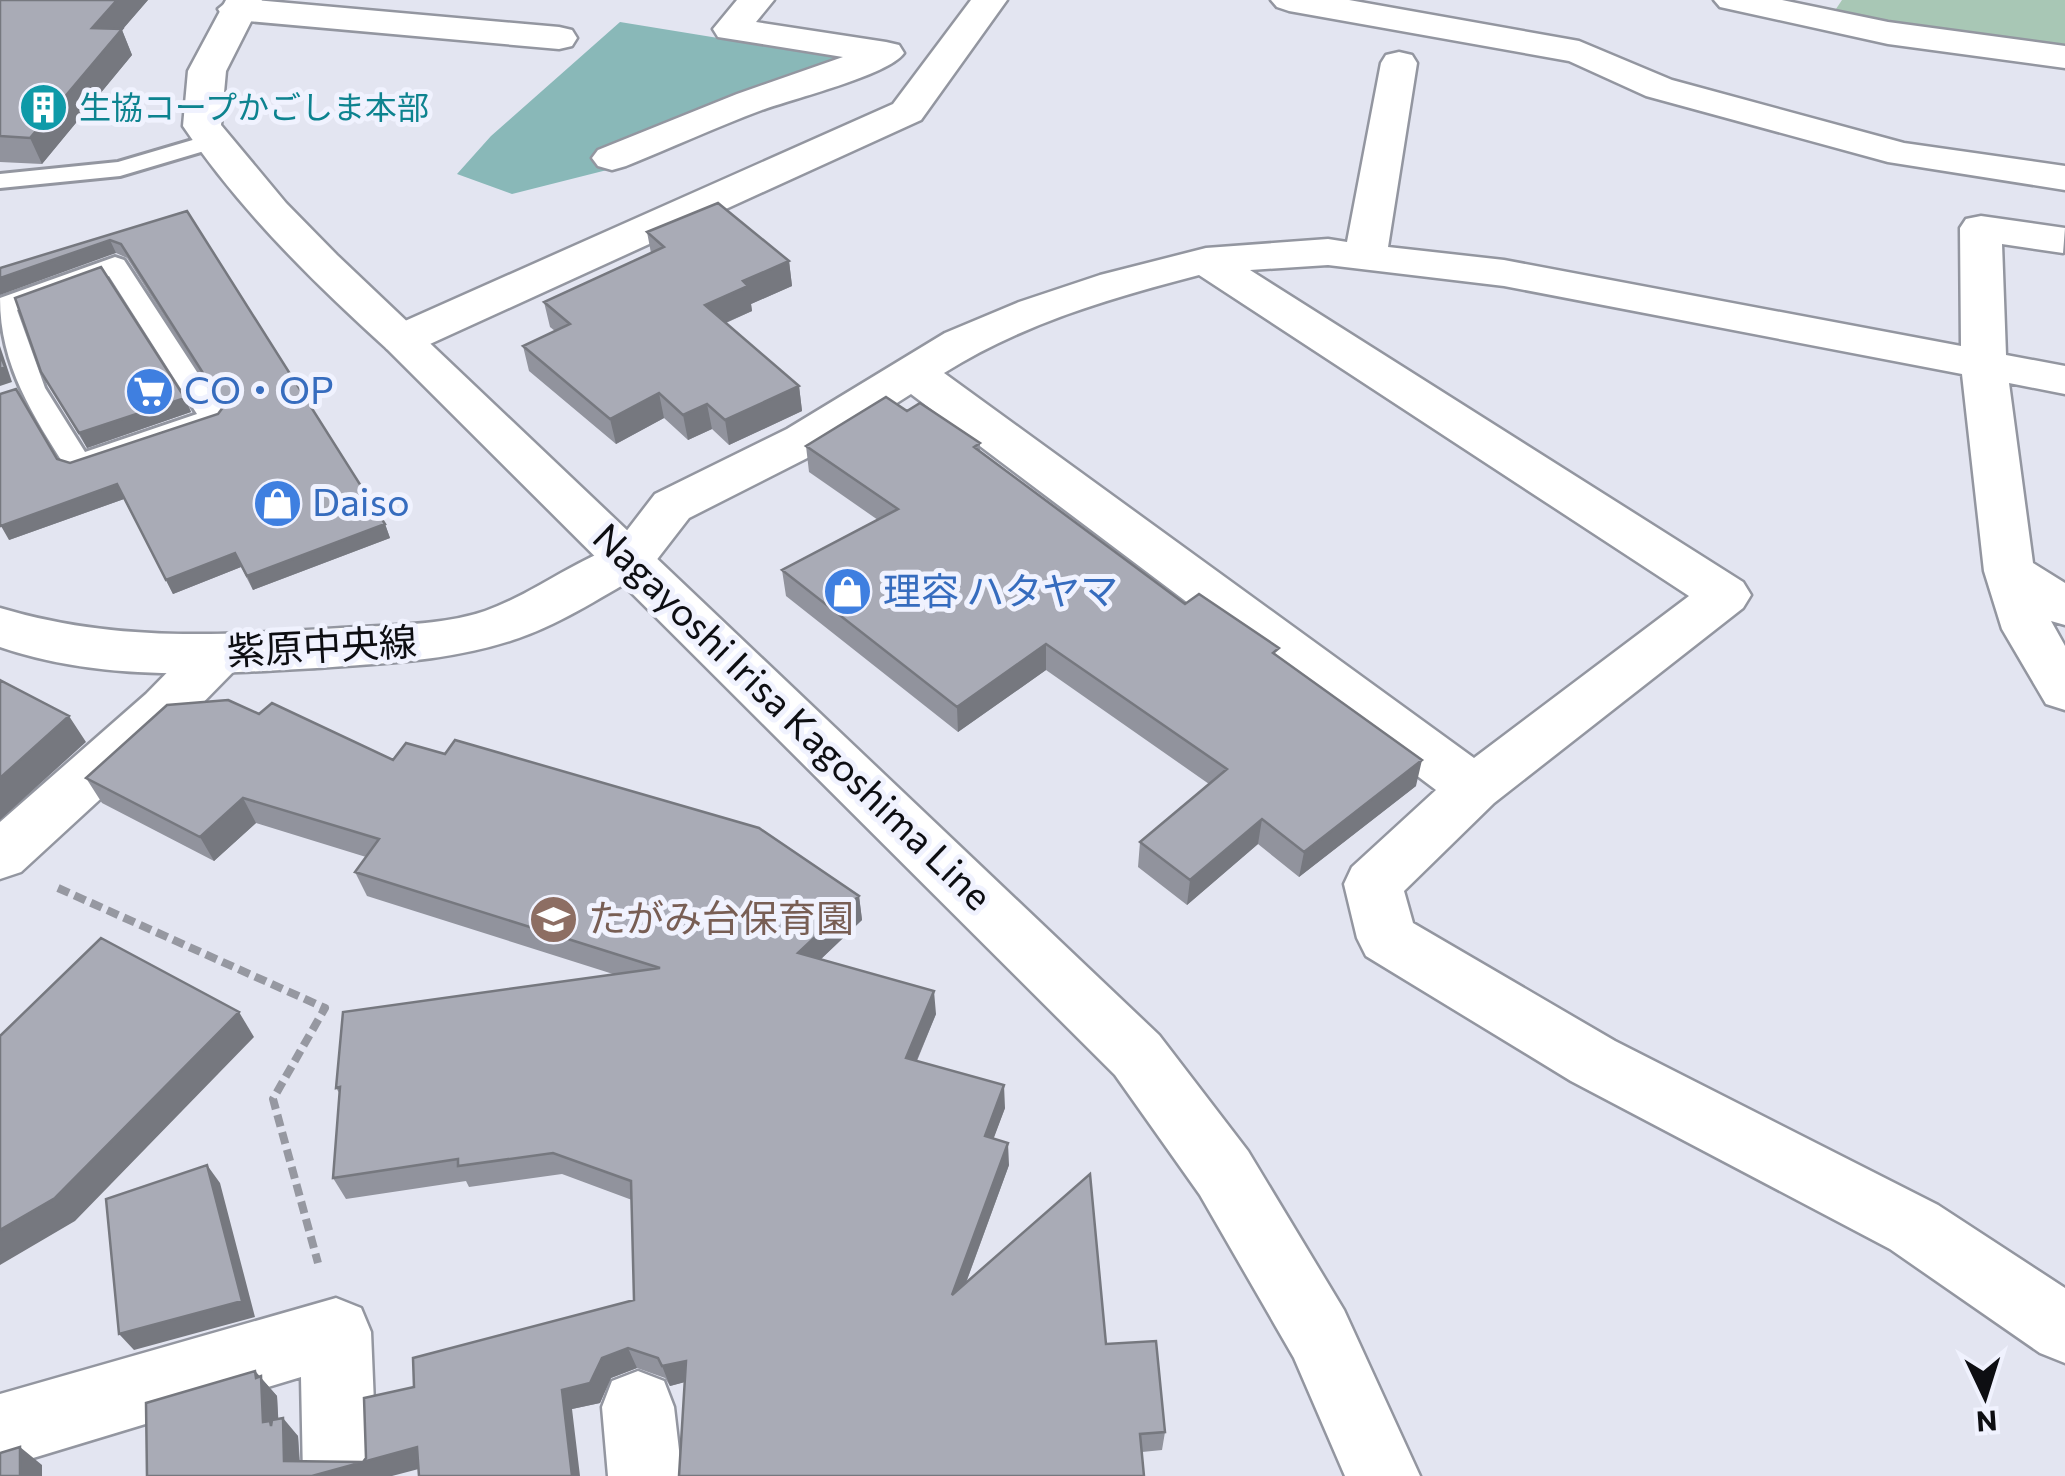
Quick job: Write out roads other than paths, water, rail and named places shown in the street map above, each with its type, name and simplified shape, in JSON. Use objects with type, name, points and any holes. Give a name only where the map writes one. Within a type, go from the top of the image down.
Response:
[{"type":"street","points":[[756,0],[731,29],[944,62]]},
{"type":"street","points":[[403,339],[907,112],[989,0]]},
{"type":"street","points":[[1289,0],[1579,52],[1659,88],[1902,154],[2065,178]]},
{"type":"street","points":[[1732,0],[1888,33],[2065,56]]},
{"type":"street","points":[[240,4],[560,38]]},
{"type":"street","name":"Nagayoshi Irisa Kagoshima Line","points":[[240,4],[206,71],[202,126],[250,189],[323,269],[403,339],[1137,1055],[1224,1173],[1319,1334],[1382,1476]]},
{"type":"street","points":[[612,158],[750,102],[842,73],[880,52]]},
{"type":"street","points":[[1366,255],[1399,63]]},
{"type":"street","points":[[2064,240],[1981,228],[1984,365],[2010,571],[2028,630],[2065,690]]},
{"type":"street","points":[[630,559],[672,506],[804,440],[961,343],[1034,311],[1115,284],[1206,261],[1328,252],[1504,272],[2065,380]]},
{"type":"street","points":[[1206,261],[1725,595],[1474,788],[1373,884],[1388,938],[1593,1061],[1914,1226],[2065,1329]]},
{"type":"street","points":[[912,372],[1474,788]]},
{"type":"street","name":"紫原中央線","points":[[0,627],[32,641],[116,651],[216,655],[448,639],[504,624],[630,559]]},
{"type":"street","points":[[2010,571],[2065,607]]},
{"type":"street","points":[[0,856],[165,708],[216,655]]},
{"type":"street","points":[[0,1431],[336,1332],[340,1476]]},
{"type":"lane","points":[[0,181],[120,169],[213,141]]},
{"type":"lane","points":[[114,265],[212,418],[78,464],[32,388],[2,306],[114,265]]},
{"type":"lane","points":[[0,398],[32,388]]},
{"type":"place","name":"生協コープかごしま本部","points":[[44,108]]},
{"type":"place","name":"CO・OP","points":[[149,391]]},
{"type":"place","name":"Daiso","points":[[277,503]]},
{"type":"place","name":"理容 ハタヤマ","points":[[848,592]]},
{"type":"place","name":"たがみ台保育園","points":[[553,919]]}]
